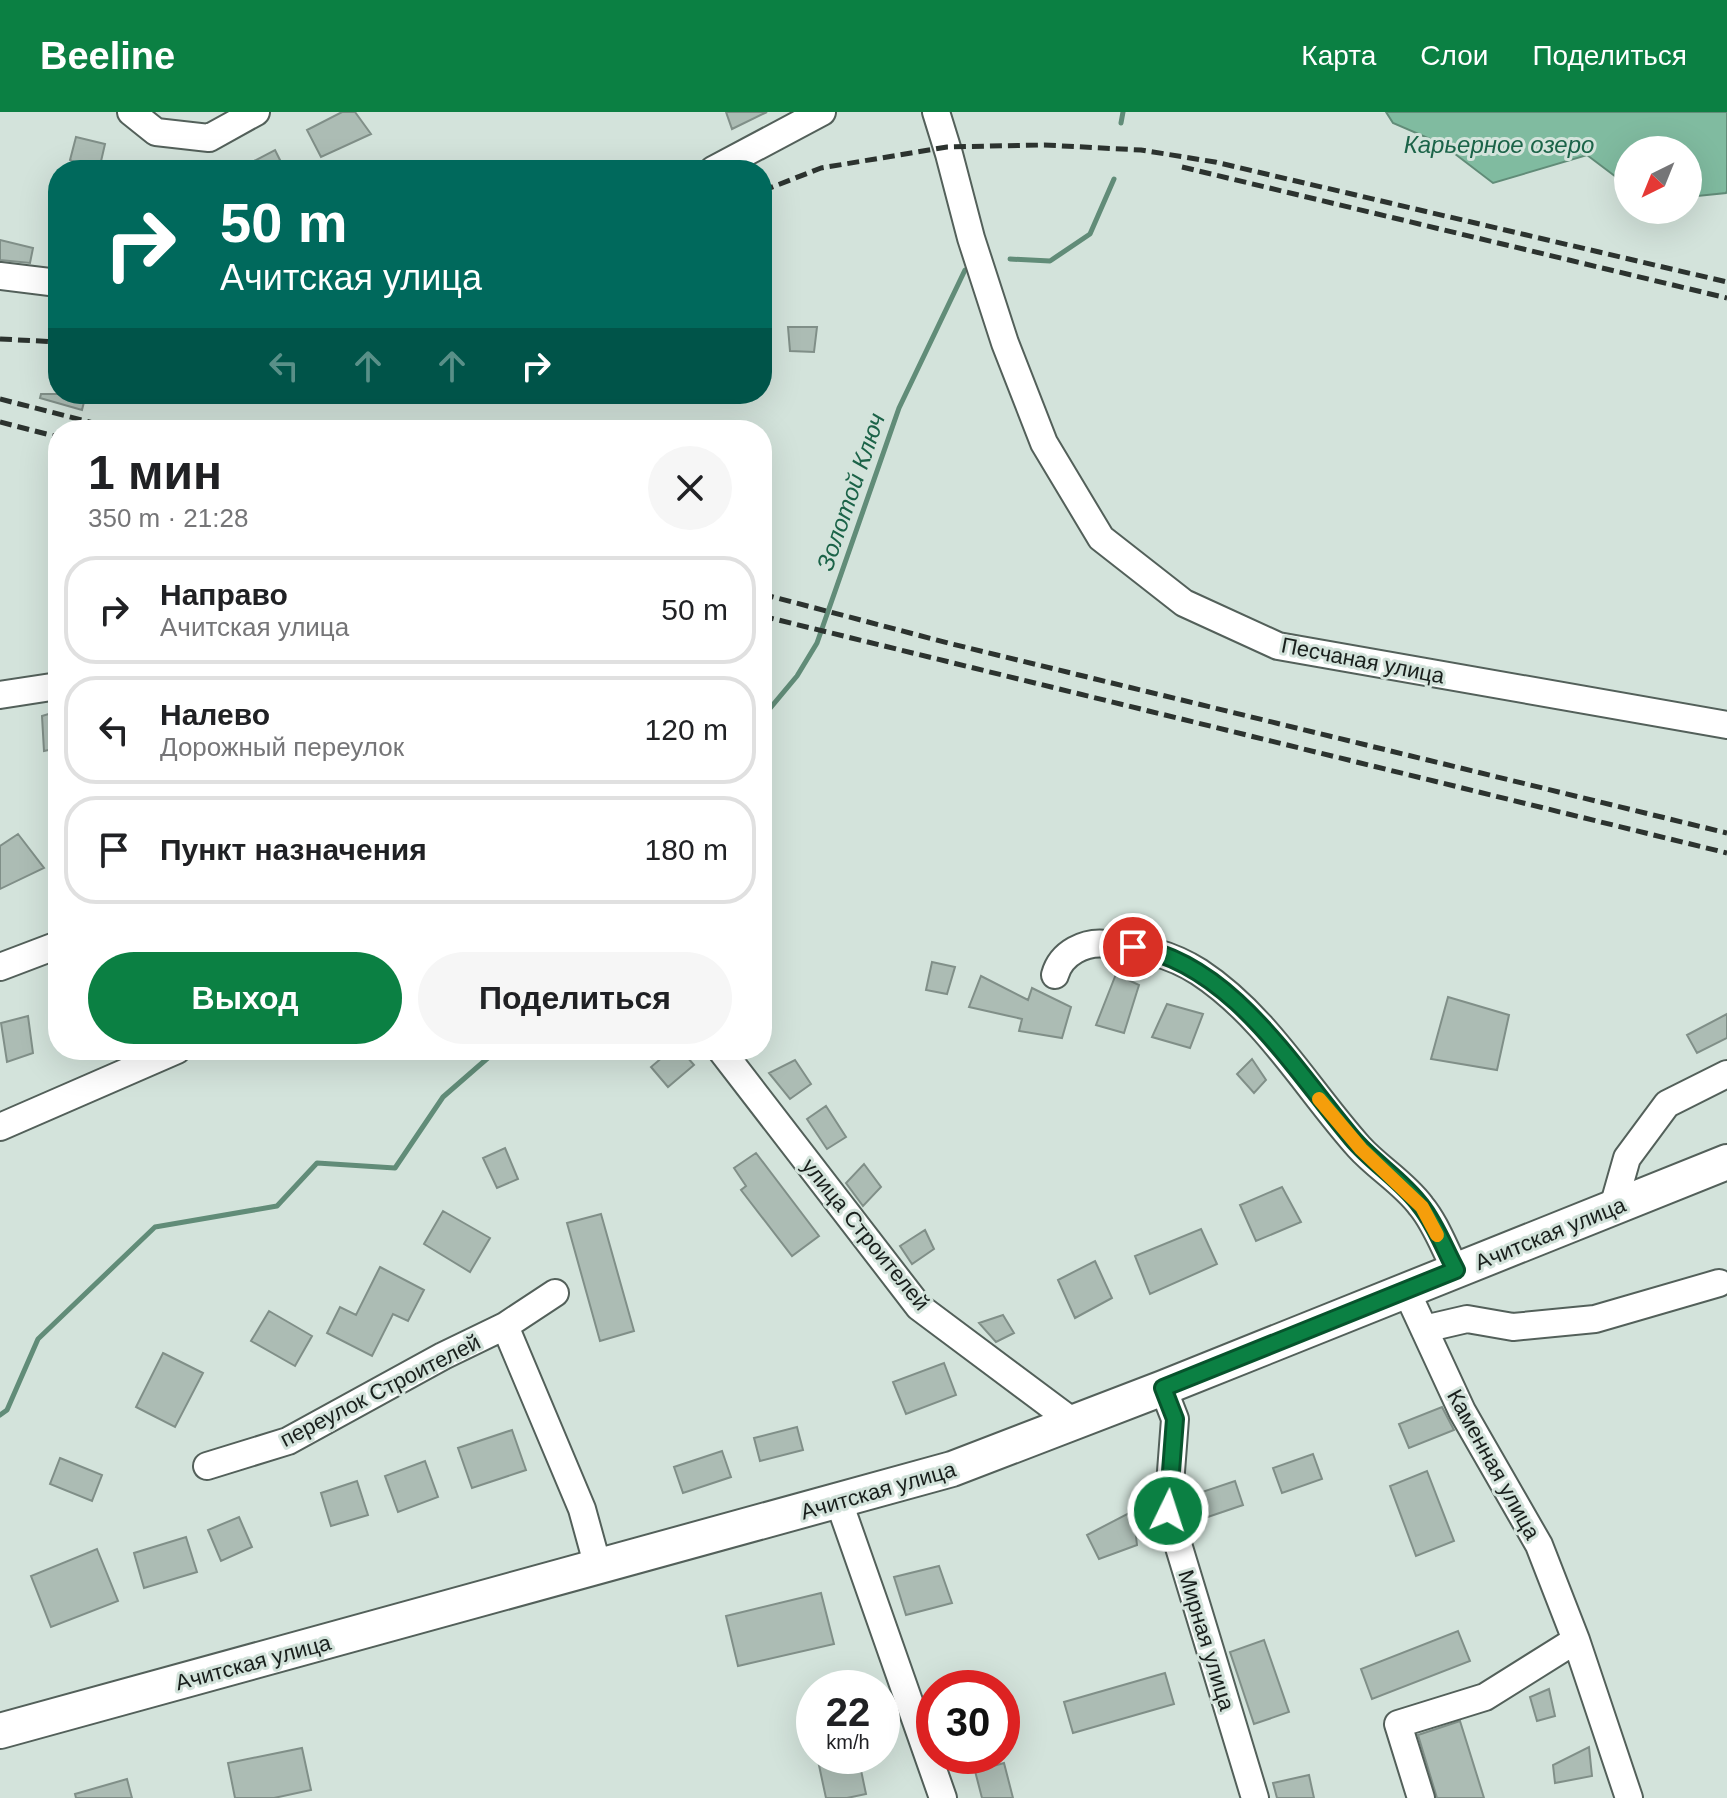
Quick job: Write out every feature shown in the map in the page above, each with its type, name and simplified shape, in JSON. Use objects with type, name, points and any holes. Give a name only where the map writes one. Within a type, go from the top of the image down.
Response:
[{"type":"main road","name":"Ачитская улица","points":[[0,1731],[952,1469],[1163,1388],[1727,1162]]},
{"type":"street","points":[[131,112],[156,132],[209,138],[256,112]]},
{"type":"street","points":[[732,160],[822,112]]},
{"type":"street","name":"Песчаная улица","points":[[936,112],[1000,328],[1044,443],[1101,538],[1184,603],[1278,646],[1727,725]]},
{"type":"street","points":[[0,276],[48,282]]},
{"type":"street","points":[[0,695],[48,688]]},
{"type":"street","points":[[1055,975],[1058,963],[1071,952],[1097,943],[1157,951],[1198,971],[1234,999],[1275,1043],[1361,1149],[1422,1207],[1456,1270]]},
{"type":"street","points":[[0,967],[48,949]]},
{"type":"street","points":[[0,1127],[154,1060]]},
{"type":"street","name":"улица Строителей","points":[[729,1060],[919,1307],[1073,1422]]},
{"type":"street","points":[[1613,1207],[1627,1158],[1667,1104],[1727,1074]]},
{"type":"street","points":[[1424,1329],[1467,1319],[1513,1327],[1595,1319],[1719,1283]]},
{"type":"street","name":"Каменная улица","points":[[1406,1290],[1462,1411],[1539,1545],[1576,1640],[1629,1798]]},
{"type":"street","name":"переулок Строителей","points":[[207,1466],[288,1441],[443,1356],[505,1326],[555,1293]]},
{"type":"street","name":"переулок Строителей","points":[[505,1326],[582,1509],[598,1567]]},
{"type":"street","name":"Мирная улица","points":[[1163,1388],[1175,1419],[1168,1511],[1255,1798]]},
{"type":"street","points":[[839,1502],[943,1798]]},
{"type":"street","points":[[1421,1798],[1398,1724],[1485,1697],[1576,1640]]},
{"type":"water","name":"Карьерное озеро","points":[[1386,112],[1727,112],[1727,191],[1702,196],[1702,136],[1614,136],[1614,175],[1587,155],[1493,183],[1442,144],[1393,123]]},
{"type":"building","points":[[342,112],[355,112],[371,134],[321,157],[307,130]]},
{"type":"building","points":[[726,112],[767,112],[732,129]]},
{"type":"building","points":[[76,137],[105,144],[101,160],[70,160]]},
{"type":"building","points":[[275,150],[280,160],[256,160]]},
{"type":"building","points":[[0,240],[33,248],[30,263],[0,260]]},
{"type":"building","points":[[788,327],[817,327],[814,352],[790,351]]},
{"type":"building","points":[[61,404],[84,404],[82,410]]},
{"type":"building","points":[[48,714],[48,750],[44,751],[42,716]]},
{"type":"building","points":[[18,834],[44,868],[0,889],[0,846]]},
{"type":"building","points":[[932,962],[955,967],[947,994],[926,990]]},
{"type":"building","points":[[1116,974],[1139,985],[1124,1033],[1096,1025]]},
{"type":"building","points":[[981,976],[1028,1000],[1032,988],[1071,1007],[1062,1038],[1019,1031],[1022,1019],[969,1007]]},
{"type":"building","points":[[1448,997],[1509,1015],[1497,1070],[1431,1059]]},
{"type":"building","points":[[1167,1004],[1203,1014],[1190,1048],[1152,1037]]},
{"type":"building","points":[[1727,1014],[1727,1038],[1697,1053],[1687,1035]]},
{"type":"building","points":[[28,1016],[33,1053],[7,1062],[1,1023]]},
{"type":"building","points":[[1252,1059],[1266,1080],[1254,1093],[1237,1074]]},
{"type":"building","points":[[659,1060],[690,1060],[694,1065],[668,1087],[651,1067]]},
{"type":"building","points":[[795,1060],[811,1084],[790,1099],[769,1073]]},
{"type":"building","points":[[826,1106],[846,1137],[827,1149],[807,1119]]},
{"type":"building","points":[[505,1148],[518,1179],[497,1188],[483,1158]]},
{"type":"building","points":[[756,1153],[819,1236],[792,1256],[741,1190],[746,1186],[734,1168]]},
{"type":"building","points":[[864,1164],[881,1187],[863,1206],[846,1183]]},
{"type":"building","points":[[1282,1187],[1301,1222],[1256,1241],[1240,1205]]},
{"type":"building","points":[[443,1211],[490,1238],[470,1272],[424,1244]]},
{"type":"building","points":[[601,1214],[634,1331],[600,1341],[567,1223]]},
{"type":"building","points":[[1201,1229],[1217,1264],[1150,1294],[1135,1256]]},
{"type":"building","points":[[925,1230],[934,1249],[912,1264],[900,1246]]},
{"type":"building","points":[[1095,1261],[1112,1298],[1075,1318],[1058,1280]]},
{"type":"building","points":[[380,1267],[424,1290],[408,1321],[393,1314],[372,1356],[327,1333],[340,1307],[356,1315]]},
{"type":"building","points":[[269,1311],[312,1336],[295,1366],[251,1341]]},
{"type":"building","points":[[1003,1315],[1014,1333],[996,1342],[979,1323]]},
{"type":"building","points":[[163,1353],[203,1373],[175,1427],[136,1407]]},
{"type":"building","points":[[944,1363],[956,1395],[906,1414],[893,1382]]},
{"type":"building","points":[[1442,1407],[1454,1430],[1409,1448],[1399,1424]]},
{"type":"building","points":[[797,1427],[803,1450],[760,1461],[754,1438]]},
{"type":"building","points":[[512,1430],[526,1470],[472,1488],[458,1448]]},
{"type":"building","points":[[722,1451],[731,1477],[683,1493],[674,1467]]},
{"type":"building","points":[[1313,1454],[1322,1479],[1282,1493],[1273,1468]]},
{"type":"building","points":[[60,1458],[102,1475],[92,1501],[50,1484]]},
{"type":"building","points":[[425,1461],[438,1497],[398,1512],[385,1476]]},
{"type":"building","points":[[1427,1471],[1454,1541],[1416,1556],[1390,1486]]},
{"type":"building","points":[[357,1481],[368,1515],[331,1526],[321,1493]]},
{"type":"building","points":[[1235,1481],[1243,1505],[1199,1520],[1190,1496]]},
{"type":"building","points":[[1133,1511],[1137,1545],[1099,1559],[1087,1535]]},
{"type":"building","points":[[239,1517],[252,1547],[221,1561],[208,1530]]},
{"type":"building","points":[[186,1537],[197,1572],[144,1588],[134,1553]]},
{"type":"building","points":[[97,1549],[118,1601],[51,1627],[31,1576]]},
{"type":"building","points":[[939,1566],[952,1603],[906,1615],[894,1577]]},
{"type":"building","points":[[821,1593],[834,1644],[738,1666],[726,1616]]},
{"type":"building","points":[[1458,1631],[1470,1661],[1372,1699],[1361,1669]]},
{"type":"building","points":[[1264,1640],[1289,1712],[1254,1724],[1230,1652]]},
{"type":"building","points":[[1165,1673],[1174,1704],[1073,1733],[1064,1702]]},
{"type":"building","points":[[1549,1689],[1555,1716],[1537,1721],[1530,1697]]},
{"type":"building","points":[[1460,1721],[1484,1798],[1437,1798],[1418,1735]]},
{"type":"building","points":[[1589,1747],[1592,1776],[1555,1783],[1553,1765]]},
{"type":"building","points":[[302,1748],[311,1790],[274,1798],[235,1798],[228,1763]]},
{"type":"building","points":[[821,1774],[862,1774],[866,1794],[826,1798]]},
{"type":"building","points":[[976,1774],[1007,1774],[1013,1798],[982,1798]]},
{"type":"building","points":[[1309,1775],[1314,1798],[1277,1798],[1273,1783]]},
{"type":"building","points":[[127,1779],[132,1798],[76,1798],[75,1794]]},
{"type":"waterway","name":"Золотой Ключ","points":[[1121,123],[1123,112]]},
{"type":"waterway","name":"Золотой Ключ","points":[[1010,259],[1050,261],[1090,234],[1114,179]]},
{"type":"waterway","name":"Золотой Ключ","points":[[772,706],[797,676],[817,643],[899,408],[965,270]]},
{"type":"waterway","name":"Золотой Ключ","points":[[0,1415],[7,1410],[38,1339],[155,1227],[277,1206],[317,1163],[395,1168],[443,1097],[486,1060]]},
{"type":"railway","points":[[772,187],[821,168],[947,147],[1044,145],[1141,150],[1215,162],[1727,282]]},
{"type":"railway","points":[[1182,167],[1727,298]]},
{"type":"railway","points":[[0,339],[48,341]]},
{"type":"railway","points":[[0,399],[82,420]]},
{"type":"railway","points":[[0,422],[48,434]]},
{"type":"railway","points":[[772,597],[948,643],[1727,833]]},
{"type":"railway","points":[[772,618],[1727,853]]},
{"type":"slow traffic","points":[[1319,1099],[1361,1149],[1422,1207],[1437,1235]]},
{"type":"route","points":[[1133,947],[1157,951],[1198,971],[1234,999],[1275,1043],[1361,1149],[1422,1207],[1456,1270],[1163,1388],[1175,1419],[1168,1511]]}]
